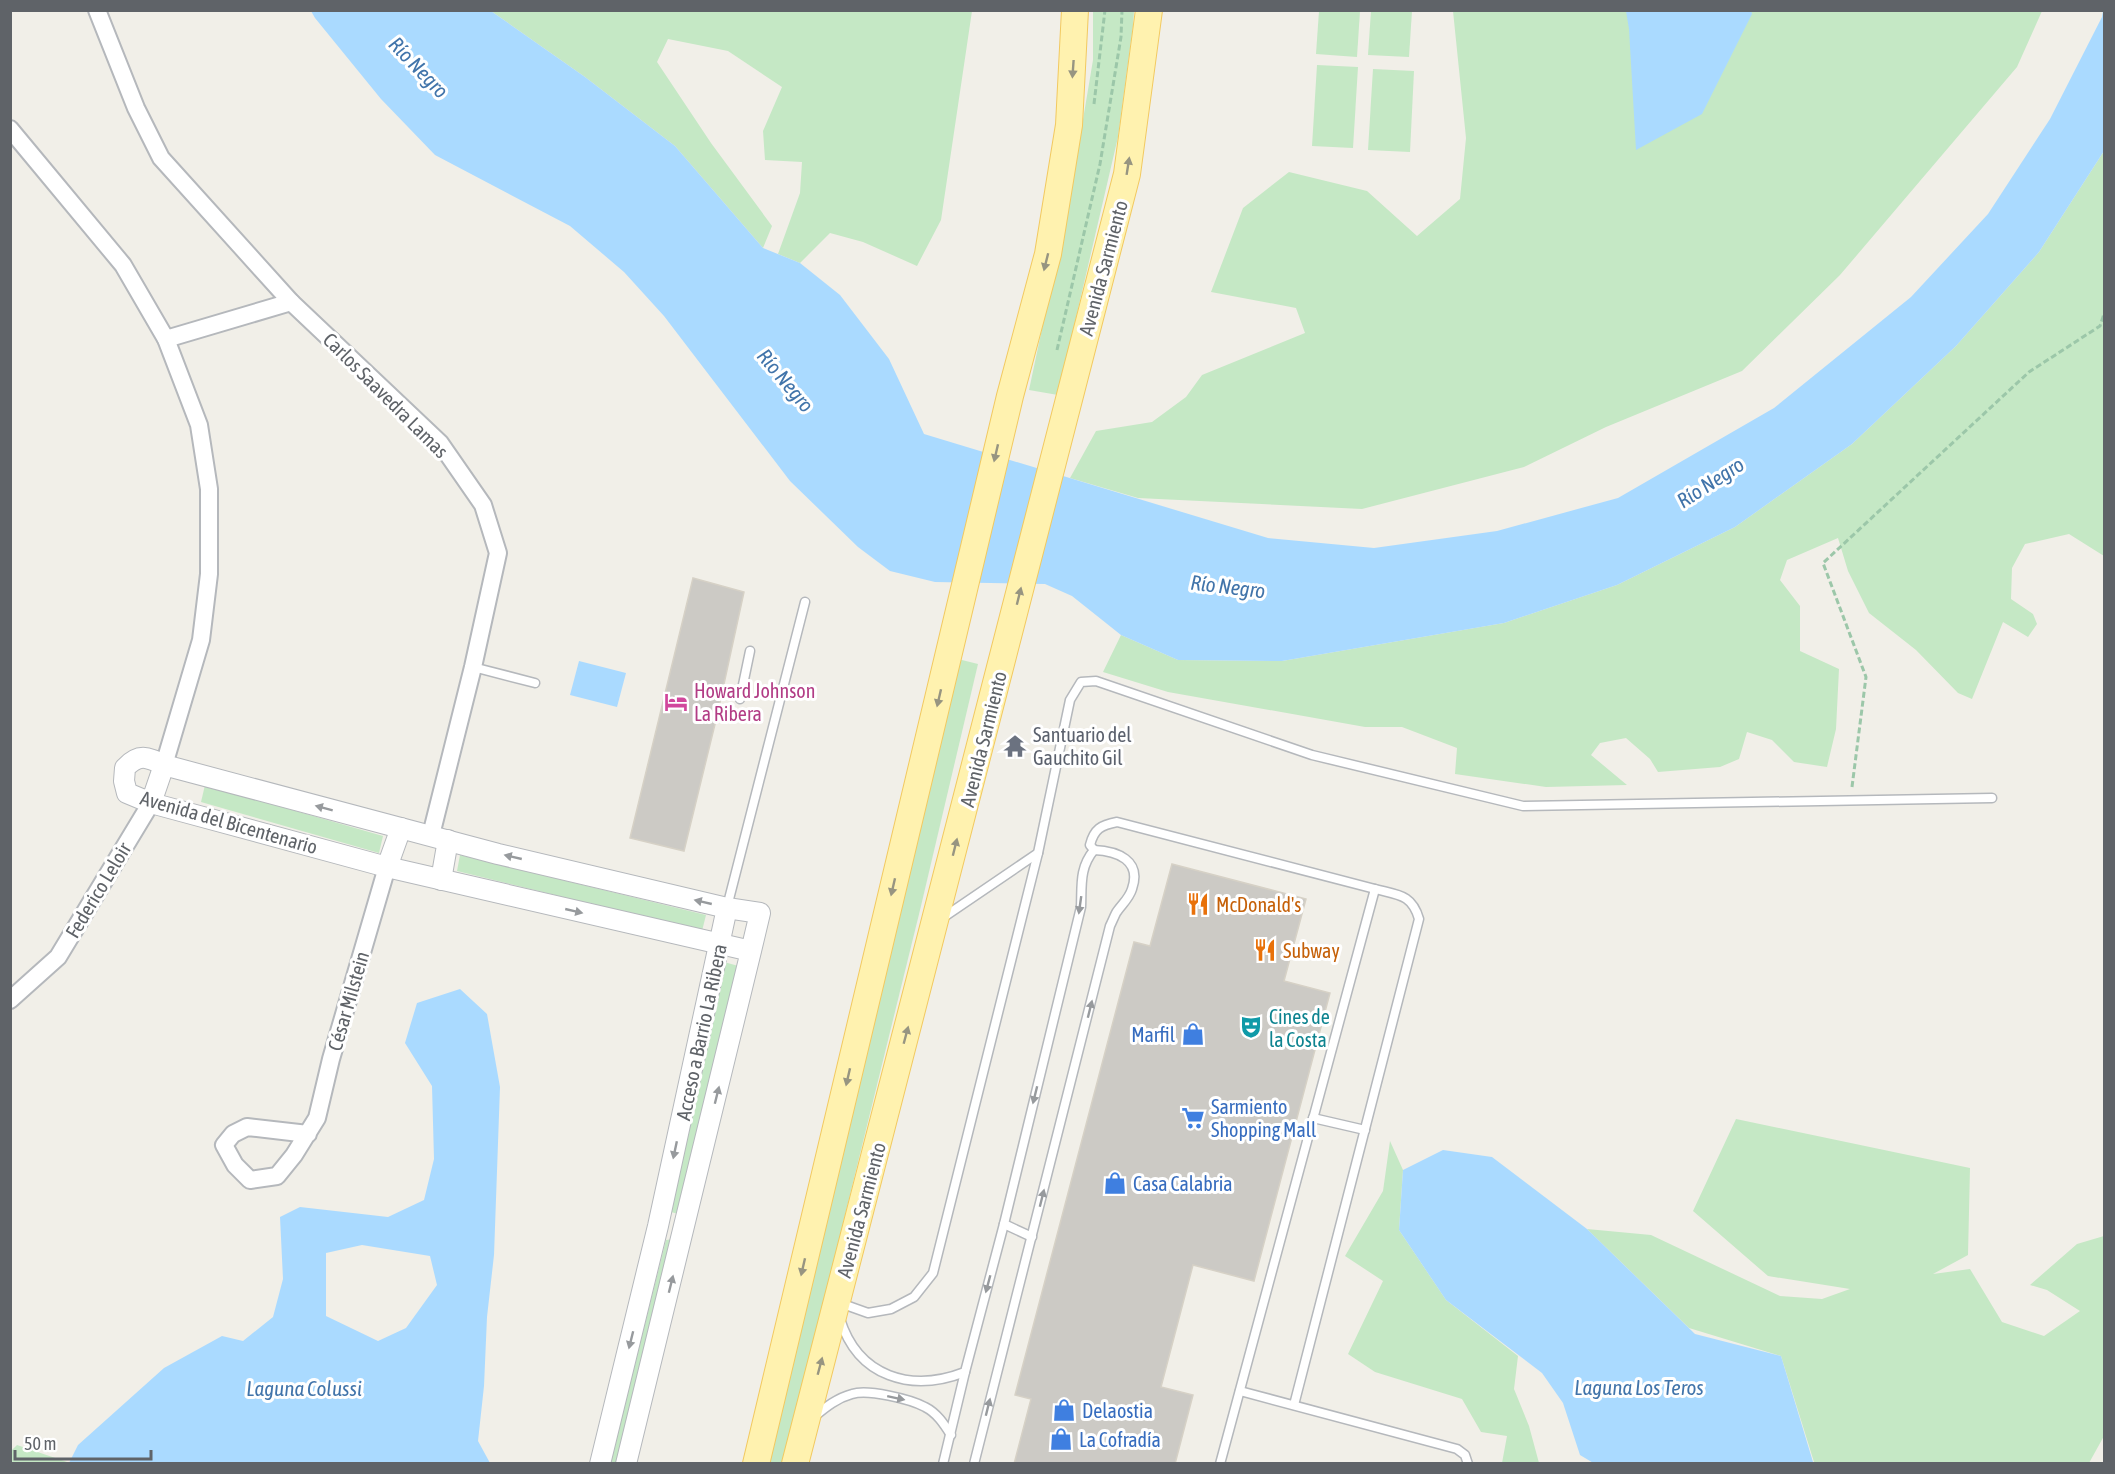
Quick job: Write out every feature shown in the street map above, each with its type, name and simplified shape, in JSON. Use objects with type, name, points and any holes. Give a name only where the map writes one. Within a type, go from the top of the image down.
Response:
[{"type":"main road","points":[[756,1464],[1010,396],[1048,254],[1070,125],[1075,10]]},
{"type":"main road","name":"Avenida Sarmiento","points":[[795,1464],[1127,174],[1149,10]]},
{"type":"street","name":"Carlos Saavedra Lamas","points":[[97,10],[136,108],[161,158],[291,302],[440,443],[483,505],[498,553],[439,838]]},
{"type":"street","points":[[10,129],[123,265],[166,339],[199,425],[209,489],[209,574],[201,640],[164,765]]},
{"type":"street","points":[[166,339],[291,302]]},
{"type":"street","name":"Avenida del Bicentenario","points":[[147,757],[164,765],[439,838],[727,908],[760,913],[751,951],[387,867],[151,803],[127,793],[124,781],[125,768],[133,760],[147,757]]},
{"type":"street","name":"Federico Leloir","points":[[10,1000],[58,957],[151,803],[164,765]]},
{"type":"street","points":[[387,867],[401,828]]},
{"type":"street","points":[[439,838],[441,880]]},
{"type":"street","name":"César Milstein","points":[[308,1134],[247,1127],[233,1134],[224,1145],[235,1165],[250,1180],[277,1176],[308,1134],[317,1118],[331,1059],[387,867]]},
{"type":"street","name":"Acceso a Barrio La Ribera","points":[[600,1464],[658,1226],[727,908]]},
{"type":"street","points":[[626,1464],[751,951]]},
{"type":"street","points":[[658,1226],[685,1228]]},
{"type":"lane","name":"Acceso a Barrio La Ribera","points":[[727,908],[805,602]]},
{"type":"lane","points":[[740,699],[750,651]]},
{"type":"lane","points":[[474,667],[535,683]]},
{"type":"lane","points":[[964,1372],[946,1379],[931,1381],[916,1381],[884,1374],[869,1366],[856,1354],[844,1333],[836,1305],[868,1313],[891,1309],[914,1297],[933,1273],[1038,853],[1070,700],[1081,682],[1096,681],[1312,755],[1523,806],[1992,798]]},
{"type":"lane","points":[[974,1464],[1110,926],[1116,912],[1133,888],[1133,872],[1127,859],[1117,853],[1094,850],[1090,845],[1093,834],[1105,824],[1117,822],[1406,897],[1415,906],[1419,919],[1293,1405]]},
{"type":"lane","points":[[943,1464],[964,1372],[1004,1224],[1080,907],[1081,873],[1086,860],[1094,850]]},
{"type":"lane","points":[[936,922],[1038,853]]},
{"type":"lane","points":[[1220,1464],[1375,889]]},
{"type":"lane","points":[[1313,1118],[1365,1130]]},
{"type":"lane","points":[[1004,1224],[1032,1237]]},
{"type":"lane","points":[[1240,1391],[1457,1449],[1465,1455],[1468,1464]]},
{"type":"lane","points":[[805,1423],[831,1403],[854,1393],[873,1394],[912,1401],[927,1408],[941,1420],[951,1435]]},
{"type":"path","points":[[1056,356],[1100,164],[1121,38],[1122,10]]},
{"type":"path","points":[[1850,800],[1866,677],[1823,563],[2029,372],[2100,326],[2104,314]]},
{"type":"green space","points":[[491,11],[972,11],[941,220],[917,266],[863,242],[830,233],[800,263],[778,254],[800,193],[802,162],[765,160],[763,131],[782,87],[728,51],[668,39],[657,62],[711,143],[772,226],[763,248],[675,146],[585,77]]},
{"type":"green space","points":[[1093,11],[1134,11],[1133,26],[1118,137],[1058,395],[1029,390],[1070,197],[1093,60]]},
{"type":"green space","points":[[1319,11],[1360,11],[1357,57],[1316,54]]},
{"type":"green space","points":[[1371,11],[1412,11],[1409,57],[1368,55]]},
{"type":"green space","points":[[1453,11],[2042,11],[2017,67],[1840,275],[1742,371],[1606,427],[1524,467],[1362,509],[1138,498],[1070,478],[1096,431],[1152,422],[1186,397],[1202,375],[1305,333],[1296,308],[1211,292],[1243,208],[1289,172],[1367,191],[1417,236],[1460,199],[1466,138]]},
{"type":"green space","points":[[1317,65],[1358,67],[1353,148],[1312,146]]},
{"type":"green space","points":[[1373,69],[1414,71],[1410,152],[1368,150]]},
{"type":"green space","points":[[2104,151],[2104,556],[2069,534],[2025,544],[2012,568],[2011,599],[2033,614],[2037,624],[2028,637],[2003,622],[1972,699],[1958,693],[1916,650],[1869,613],[1848,571],[1838,538],[1787,560],[1780,580],[1800,606],[1800,651],[1839,669],[1836,729],[1827,767],[1794,762],[1772,740],[1747,732],[1739,759],[1720,767],[1658,772],[1650,759],[1626,738],[1600,743],[1591,755],[1627,785],[1546,787],[1455,774],[1457,748],[1402,727],[1365,727],[1168,692],[1103,672],[1121,635],[1178,660],[1282,661],[1504,623],[1617,585],[1735,527],[1852,444],[1956,346],[2039,252]]},
{"type":"green space","points":[[958,659],[978,664],[921,906],[784,1463],[764,1464]]},
{"type":"green space","points":[[205,785],[383,836],[379,853],[201,802]]},
{"type":"green space","points":[[460,855],[706,915],[702,931],[457,871]]},
{"type":"green space","points":[[724,962],[742,967],[682,1215],[671,1212]]},
{"type":"green space","points":[[1736,1119],[1970,1168],[1968,1255],[1933,1274],[1970,1269],[2002,1322],[2044,1336],[2080,1311],[2047,1290],[2030,1285],[2077,1244],[2104,1236],[2104,1436],[2089,1463],[1814,1462],[1781,1356],[1689,1328],[1587,1229],[1651,1235],[1780,1296],[1822,1299],[1850,1289],[1768,1276],[1693,1211]]},
{"type":"green space","points":[[1390,1141],[1403,1170],[1399,1230],[1446,1300],[1518,1356],[1514,1389],[1529,1426],[1539,1463],[1502,1463],[1507,1436],[1481,1432],[1462,1399],[1375,1372],[1348,1354],[1383,1281],[1345,1256],[1383,1191]]},
{"type":"green space","points":[[674,1239],[620,1463],[610,1464],[666,1240]]},
{"type":"green space","points":[[17,1445],[70,1463],[11,1463],[11,1451]]},
{"type":"water","points":[[1751,10],[1752,14],[1702,114],[1636,150],[1626,11]]},
{"type":"water","name":"Río Negro","points":[[2103,10],[2104,151],[2039,252],[1956,346],[1852,444],[1735,527],[1617,585],[1504,623],[1282,661],[1178,660],[1121,635],[1072,596],[1045,584],[935,582],[890,571],[858,547],[790,481],[664,316],[624,272],[570,226],[435,155],[381,99],[311,11],[491,11],[585,77],[675,146],[763,248],[800,263],[840,295],[889,359],[924,434],[1268,538],[1374,548],[1497,531],[1618,498],[1774,408],[1911,297],[1988,214],[2050,119],[2102,17]]},
{"type":"water","points":[[579,661],[626,673],[617,707],[570,695]]},
{"type":"water","name":"Laguna Colussi","points":[[460,989],[487,1014],[500,1087],[494,1255],[478,1441],[490,1463],[69,1463],[78,1445],[164,1368],[222,1336],[243,1341],[273,1317],[283,1279],[280,1217],[300,1207],[388,1217],[424,1200],[434,1159],[432,1086],[405,1043],[417,1003]],"holes":[[[362,1245],[430,1256],[437,1285],[406,1328],[378,1341],[326,1316],[326,1253]]]},
{"type":"water","name":"Laguna Los Teros","points":[[1443,1150],[1492,1157],[1587,1229],[1695,1334],[1781,1356],[1813,1462],[1816,1463],[1595,1464],[1580,1455],[1563,1403],[1542,1373],[1446,1300],[1399,1230],[1403,1170]]},
{"type":"building","points":[[693,578],[744,592],[684,851],[630,838]]},
{"type":"building","name":"Sarmiento Shopping Mall","points":[[1172,864],[1306,899],[1284,981],[1330,993],[1254,1281],[1193,1265],[1161,1387],[1193,1395],[1175,1464],[1014,1464],[1031,1399],[1015,1395],[1134,942],[1150,946]]},
{"type":"place","name":"Howard Johnson La Ribera","points":[[676,702]]},
{"type":"place","name":"Santuario del Gauchito Gil","points":[[1015,746]]},
{"type":"place","name":"McDonald's","points":[[1198,904]]},
{"type":"place","name":"Subway","points":[[1265,950]]},
{"type":"place","name":"Cines de la Costa","points":[[1251,1027]]},
{"type":"place","name":"Marfil","points":[[1193,1034]]},
{"type":"place","name":"Sarmiento Shopping Mall","points":[[1193,1118]]},
{"type":"place","name":"Casa Calabria","points":[[1115,1183]]},
{"type":"place","name":"Delaostia","points":[[1064,1410]]},
{"type":"place","name":"La Cofradía","points":[[1061,1439]]}]
